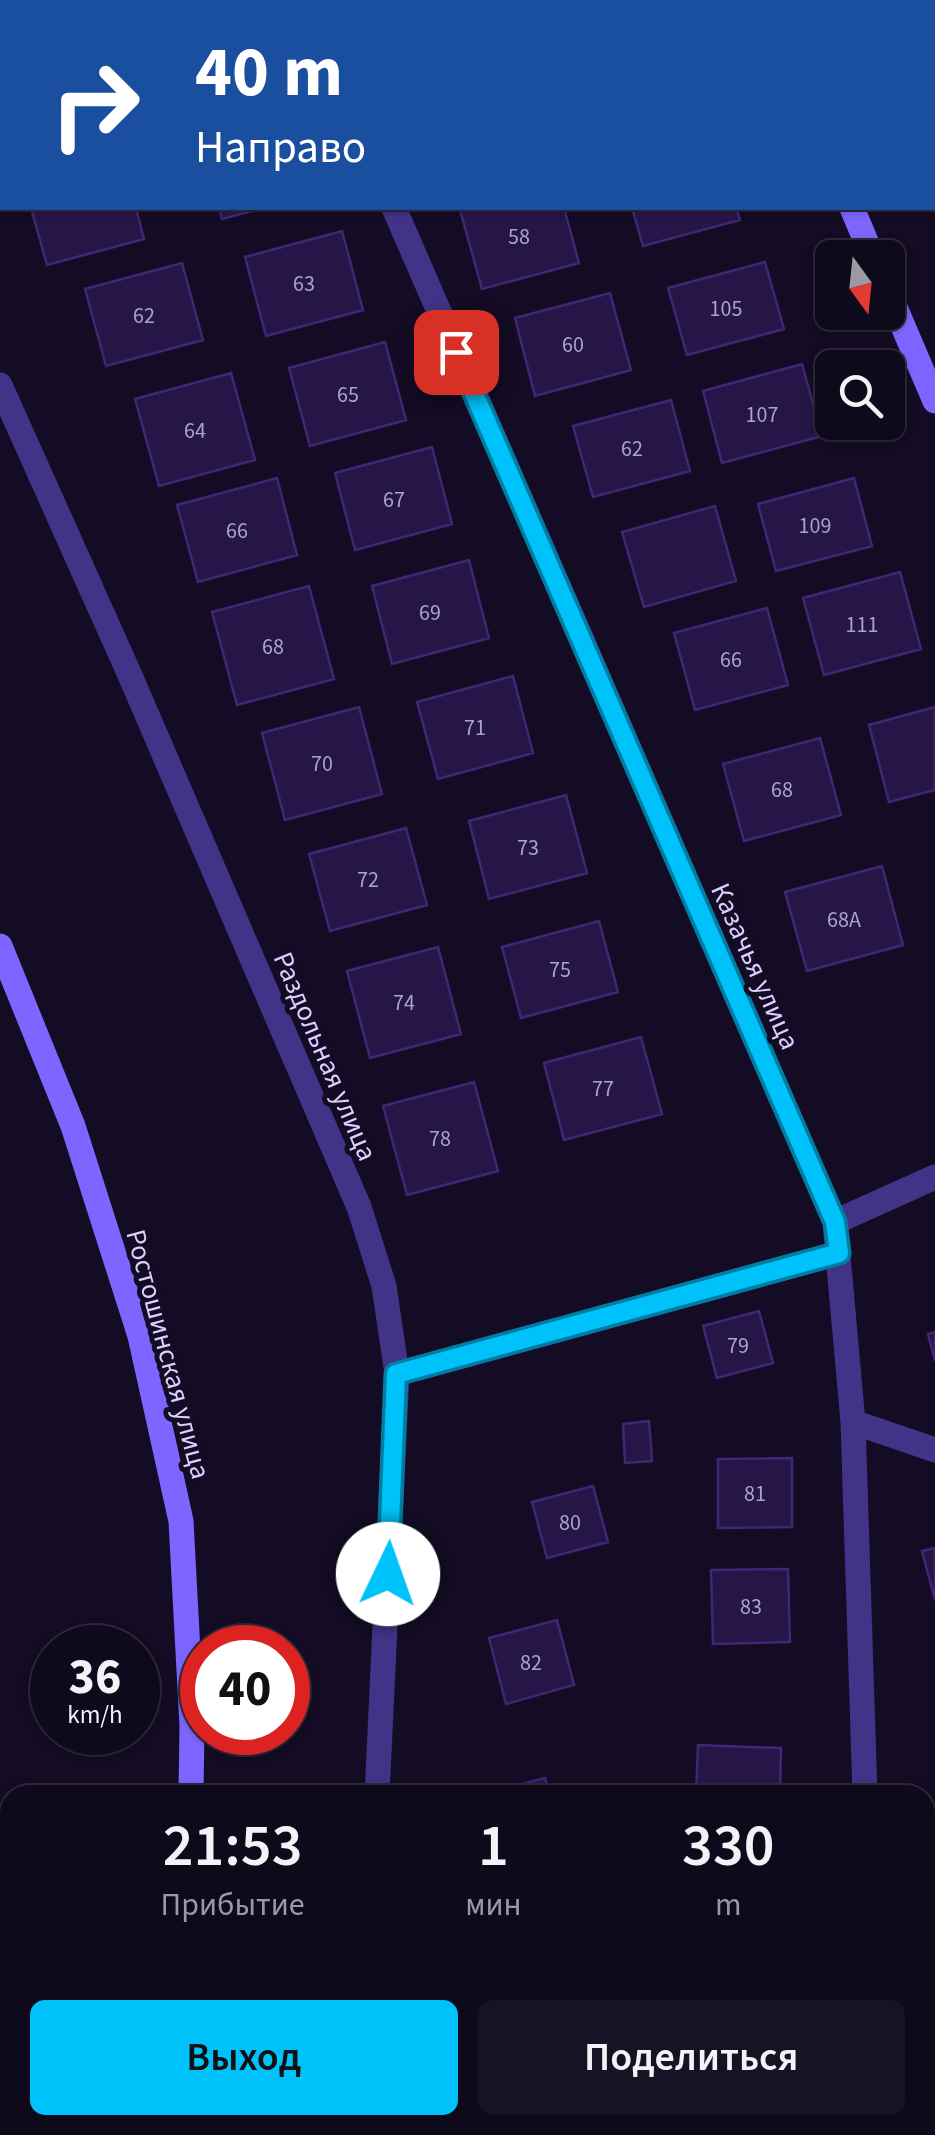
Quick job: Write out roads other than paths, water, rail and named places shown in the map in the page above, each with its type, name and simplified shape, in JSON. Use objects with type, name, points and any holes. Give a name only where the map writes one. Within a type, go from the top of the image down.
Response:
[{"type":"main road","points":[[853,210],[865,240]]},
{"type":"main road","points":[[905,330],[935,400]]},
{"type":"main road","name":"Ростошинская улица","points":[[0,946],[73,1126],[134,1319],[182,1520],[191,1785]]},
{"type":"street","name":"Казачья улица","points":[[395,210],[835,1222],[853,1422],[865,1785]]},
{"type":"street","name":"Раздольная улица","points":[[0,385],[359,1207],[384,1286],[396,1374],[377,1785]]},
{"type":"street","points":[[835,1222],[935,1177]]},
{"type":"street","points":[[396,1374],[839,1253]]},
{"type":"street","points":[[853,1422],[935,1450]]}]
